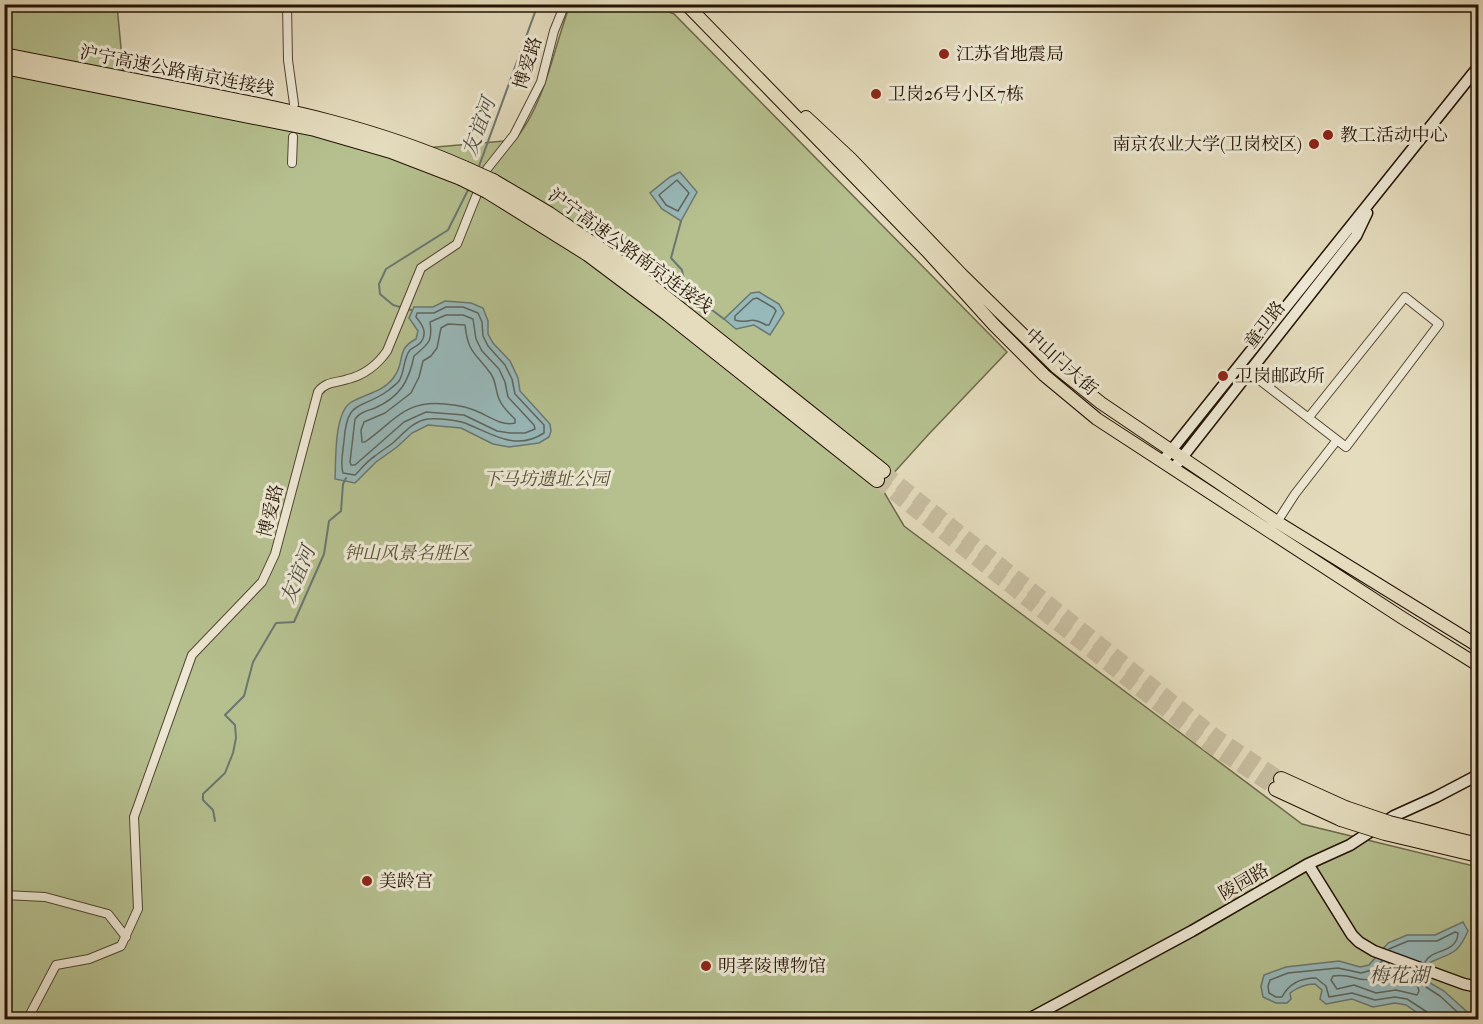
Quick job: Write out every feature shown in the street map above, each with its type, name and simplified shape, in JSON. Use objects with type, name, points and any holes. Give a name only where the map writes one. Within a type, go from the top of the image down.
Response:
[{"type":"highway","name":"沪宁高速公路南京连接线","points":[[4,55],[270,107],[346,125],[400,142],[549,213],[632,271],[778,385],[880,475]]},
{"type":"highway","name":"沪宁高速公路南京连接线","points":[[4,67],[315,129],[462,173]]},
{"type":"highway","points":[[1279,784],[1385,833],[1479,856]]},
{"type":"highway","points":[[1343,813],[1479,845]]},
{"type":"main road","name":"中山门大街","points":[[686,4],[1044,375],[1097,419],[1401,617],[1479,664]]},
{"type":"main road","name":"中山门大街","points":[[696,4],[1024,338],[1056,367],[1101,403],[1277,522],[1479,646]]},
{"type":"street","points":[[287,4],[288,60],[294,104]]},
{"type":"street","name":"博爱路","points":[[126,937],[138,909],[134,817],[192,655],[262,582],[275,554],[318,392],[327,384],[349,379],[375,365],[387,351],[421,268],[457,244],[487,169],[514,135],[541,82],[554,32],[565,4]]},
{"type":"street","name":"童卫路","points":[[1168,466],[1182,458],[1244,368],[1375,196],[1479,67]]},
{"type":"street","points":[[292,163],[293,137]]},
{"type":"street","points":[[1244,368],[1346,447],[1439,324],[1406,297],[1309,417]]},
{"type":"street","name":"童卫路","points":[[1168,466],[1171,451],[1244,368]]},
{"type":"street","points":[[1277,522],[1295,494],[1337,440]]},
{"type":"street","name":"陵园路","points":[[1027,1020],[1192,931],[1308,864],[1350,845],[1394,816],[1436,798],[1479,775]]},
{"type":"street","points":[[1394,816],[1410,838],[1479,856]]},
{"type":"street","points":[[1308,864],[1352,935],[1374,951],[1479,987]]},
{"type":"street","points":[[4,895],[45,897],[108,915],[126,937],[121,946],[89,959],[56,965],[27,1020]]},
{"type":"green space","name":"钟山风景名胜区","points":[[5,5],[117,5],[125,91],[391,151],[515,140],[526,125],[542,92],[570,5],[652,5],[674,14],[1007,352],[881,487],[904,526],[1302,824],[1478,867],[1478,1019],[5,1020]]},
{"type":"water","points":[[680,172],[697,192],[681,221],[662,209],[650,193]]},
{"type":"water","points":[[759,292],[779,304],[784,313],[770,335],[754,325],[736,329],[724,319],[751,293]]},
{"type":"water","points":[[445,301],[471,303],[483,308],[488,321],[488,334],[493,343],[510,361],[518,378],[520,391],[550,424],[549,437],[539,443],[509,447],[493,444],[461,428],[428,425],[412,433],[376,462],[355,483],[335,479],[338,427],[345,409],[355,400],[384,387],[394,377],[400,366],[405,347],[416,339],[418,331],[409,318],[414,307],[433,307]]},
{"type":"water","name":"梅花湖","points":[[1463,922],[1468,931],[1461,945],[1454,952],[1431,962],[1427,974],[1430,983],[1444,991],[1475,1019],[1426,1019],[1406,1005],[1395,1003],[1373,1007],[1352,999],[1326,1004],[1320,999],[1322,990],[1315,984],[1305,985],[1290,993],[1291,999],[1287,1003],[1276,1003],[1263,997],[1261,986],[1264,975],[1286,967],[1339,961],[1360,967],[1369,965],[1388,943],[1407,935],[1435,935]]},
{"type":"waterway","name":"友谊河","points":[[478,169],[538,4]]},
{"type":"waterway","name":"友谊河","points":[[411,310],[393,305],[380,294],[379,284],[386,269],[448,230],[469,188]]},
{"type":"waterway","points":[[681,221],[671,258],[682,270],[685,287],[724,319]]},
{"type":"waterway","name":"友谊河","points":[[215,821],[213,810],[203,800],[203,794],[225,773],[233,753],[236,738],[235,725],[225,715],[244,696],[253,662],[276,623],[294,622],[324,554],[329,521],[341,511],[343,484],[346,478]]},
{"type":"tunnel","points":[[883,471],[1216,736],[1281,779]]},
{"type":"tunnel","points":[[877,480],[1209,745],[1276,789]]},
{"type":"place","name":"江苏省地震局","points":[[944,54]]},
{"type":"place","name":"卫岗26号小区7栋","points":[[876,94]]},
{"type":"place","name":"教工活动中心","points":[[1328,135]]},
{"type":"place","name":"南京农业大学(卫岗校区)","points":[[1314,144]]},
{"type":"place","name":"卫岗邮政所","points":[[1223,376]]},
{"type":"place","name":"美龄宫","points":[[367,881]]},
{"type":"place","name":"明孝陵博物馆","points":[[706,966]]},
{"type":"park label","name":"下马坊遗址公园","points":[[546,479]]}]
